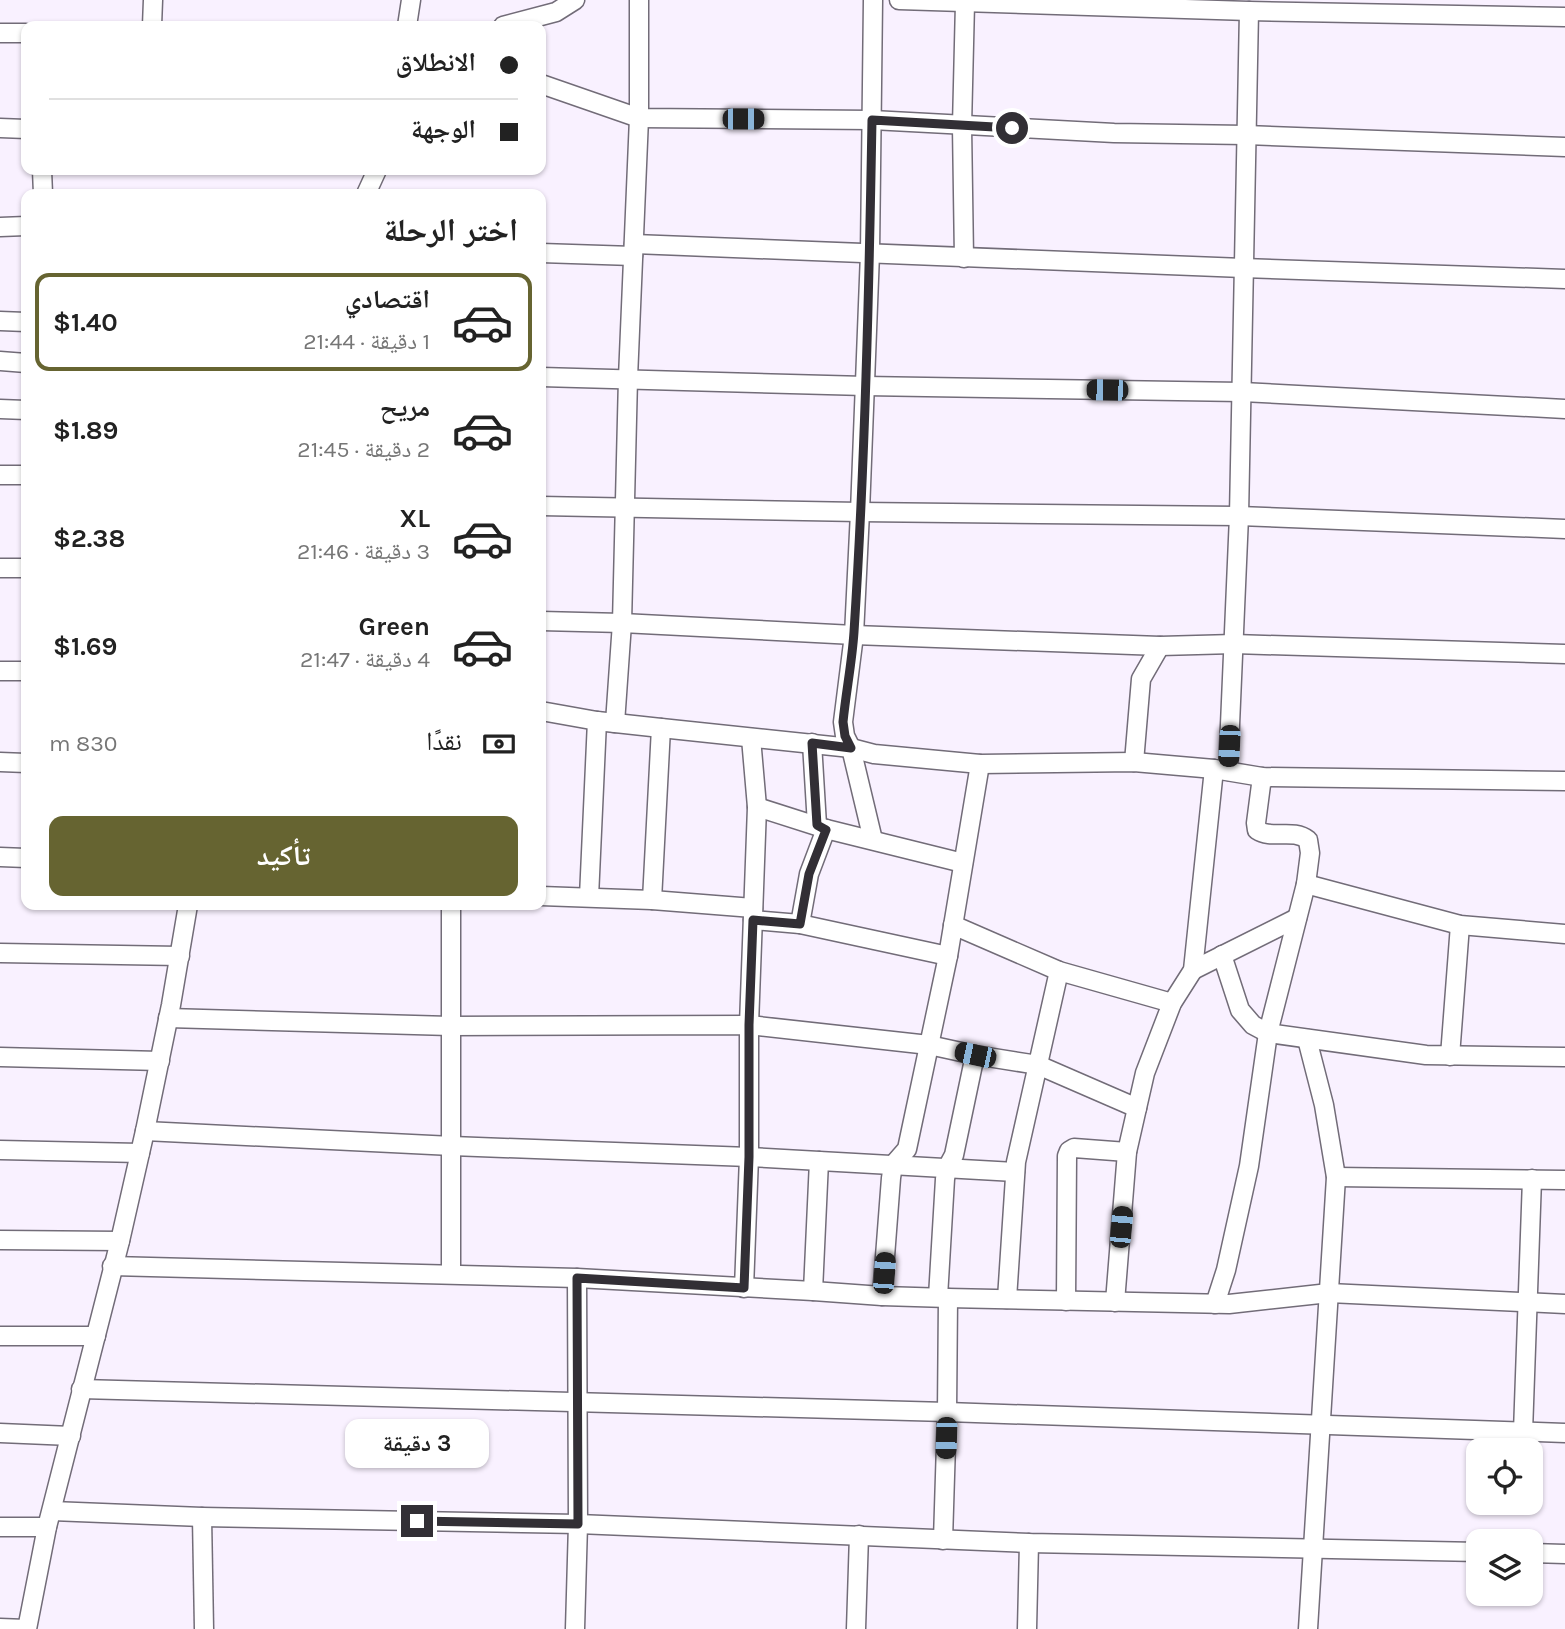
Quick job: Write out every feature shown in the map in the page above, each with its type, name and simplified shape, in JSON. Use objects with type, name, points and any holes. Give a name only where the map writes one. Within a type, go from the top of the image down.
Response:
[{"type":"street","points":[[152,21],[153,0]]},
{"type":"street","points":[[408,21],[411,0]]},
{"type":"street","points":[[522,21],[556,12],[575,0]]},
{"type":"street","points":[[589,897],[606,722],[622,623],[628,379],[639,118],[639,0]]},
{"type":"street","points":[[873,0],[870,253],[860,512],[854,635],[843,722],[873,840]]},
{"type":"street","points":[[899,0],[1249,11],[1555,11]]},
{"type":"street","points":[[964,257],[961,126],[965,3]]},
{"type":"street","points":[[1115,1302],[1127,1152],[1146,1073],[1172,1003],[1193,970],[1221,770],[1234,644],[1239,516],[1249,11]]},
{"type":"street","points":[[0,33],[21,33]]},
{"type":"street","points":[[546,86],[639,118],[872,120],[1114,133],[1565,147]]},
{"type":"street","points":[[0,128],[21,129]]},
{"type":"street","points":[[0,227],[21,226]]},
{"type":"street","points":[[546,253],[633,250],[870,253],[1565,279]]},
{"type":"street","points":[[0,321],[21,322]]},
{"type":"street","points":[[0,361],[21,363]]},
{"type":"street","points":[[546,377],[1242,392],[1565,409]]},
{"type":"street","points":[[0,409],[21,410]]},
{"type":"street","points":[[0,475],[21,475]]},
{"type":"street","points":[[546,506],[1239,516],[1565,529]]},
{"type":"street","points":[[0,568],[21,568]]},
{"type":"street","points":[[546,621],[1160,646],[1234,644],[1565,654]]},
{"type":"street","points":[[1134,762],[1141,679],[1160,646]]},
{"type":"street","points":[[0,671],[21,671]]},
{"type":"street","points":[[546,712],[606,722],[812,743],[874,754],[980,764],[1134,762],[1221,770],[1262,777],[1565,781]]},
{"type":"street","points":[[652,900],[661,728]]},
{"type":"street","points":[[744,1288],[749,1157],[749,1025],[757,807],[751,738]]},
{"type":"street","points":[[800,924],[809,874],[822,827],[812,743]]},
{"type":"street","points":[[0,762],[21,763]]},
{"type":"street","points":[[882,1296],[893,1165],[907,1149],[953,925],[980,764]]},
{"type":"street","points":[[1215,1304],[1226,1270],[1249,1166],[1268,1033],[1306,884],[1310,853],[1308,840],[1300,834],[1263,833],[1257,830],[1262,777]]},
{"type":"street","points":[[757,807],[822,827],[963,863]]},
{"type":"street","points":[[0,858],[21,858]]},
{"type":"street","points":[[1306,884],[1460,926],[1565,934]]},
{"type":"street","points":[[546,896],[652,900],[753,914],[947,956]]},
{"type":"street","points":[[0,1628],[27,1629],[50,1519],[145,1131],[187,910]]},
{"type":"street","points":[[450,910],[451,1274]]},
{"type":"street","points":[[1193,970],[1297,918]]},
{"type":"street","points":[[953,925],[1059,971],[1172,1003]]},
{"type":"street","points":[[1450,1056],[1460,926]]},
{"type":"street","points":[[0,953],[180,956]]},
{"type":"street","points":[[1222,955],[1240,1010],[1253,1024],[1268,1033],[1426,1055],[1565,1057]]},
{"type":"street","points":[[1007,1299],[1016,1162],[1059,971]]},
{"type":"street","points":[[168,1018],[450,1026],[749,1025],[929,1045],[1038,1065],[1137,1108]]},
{"type":"street","points":[[1307,1039],[1324,1105],[1336,1177],[1308,1629]]},
{"type":"street","points":[[943,1540],[947,1412],[943,1298],[944,1186],[947,1168],[954,1155],[975,1055]]},
{"type":"street","points":[[0,1057],[160,1061]]},
{"type":"street","points":[[145,1131],[749,1157],[1015,1172]]},
{"type":"street","points":[[1066,1301],[1069,1151],[1074,1148],[1127,1152]]},
{"type":"street","points":[[0,1150],[140,1153]]},
{"type":"street","points":[[813,1291],[819,1161]]},
{"type":"street","points":[[1336,1177],[1565,1180]]},
{"type":"street","points":[[1523,1432],[1532,1180]]},
{"type":"street","points":[[0,1240],[120,1241]]},
{"type":"street","points":[[112,1266],[577,1278],[943,1298],[1229,1304],[1328,1293],[1565,1304]]},
{"type":"street","points":[[575,1629],[578,1524],[577,1278]]},
{"type":"street","points":[[0,1336],[96,1336]]},
{"type":"street","points":[[81,1389],[947,1412],[1565,1433]]},
{"type":"street","points":[[0,1433],[71,1436]]},
{"type":"street","points":[[202,1517],[204,1629]]},
{"type":"street","points":[[0,1527],[50,1519],[202,1517],[578,1524],[1029,1543],[1466,1552]]},
{"type":"street","points":[[856,1629],[859,1535]]},
{"type":"street","points":[[1027,1629],[1029,1543]]},
{"type":"street","points":[[1543,1553],[1565,1554]]},
{"type":"route","points":[[417,1521],[578,1524],[577,1278],[744,1288],[753,920],[800,924],[809,874],[826,830],[817,825],[812,743],[851,748],[845,736],[843,722],[854,635],[860,512],[872,120],[1012,128]]}]
